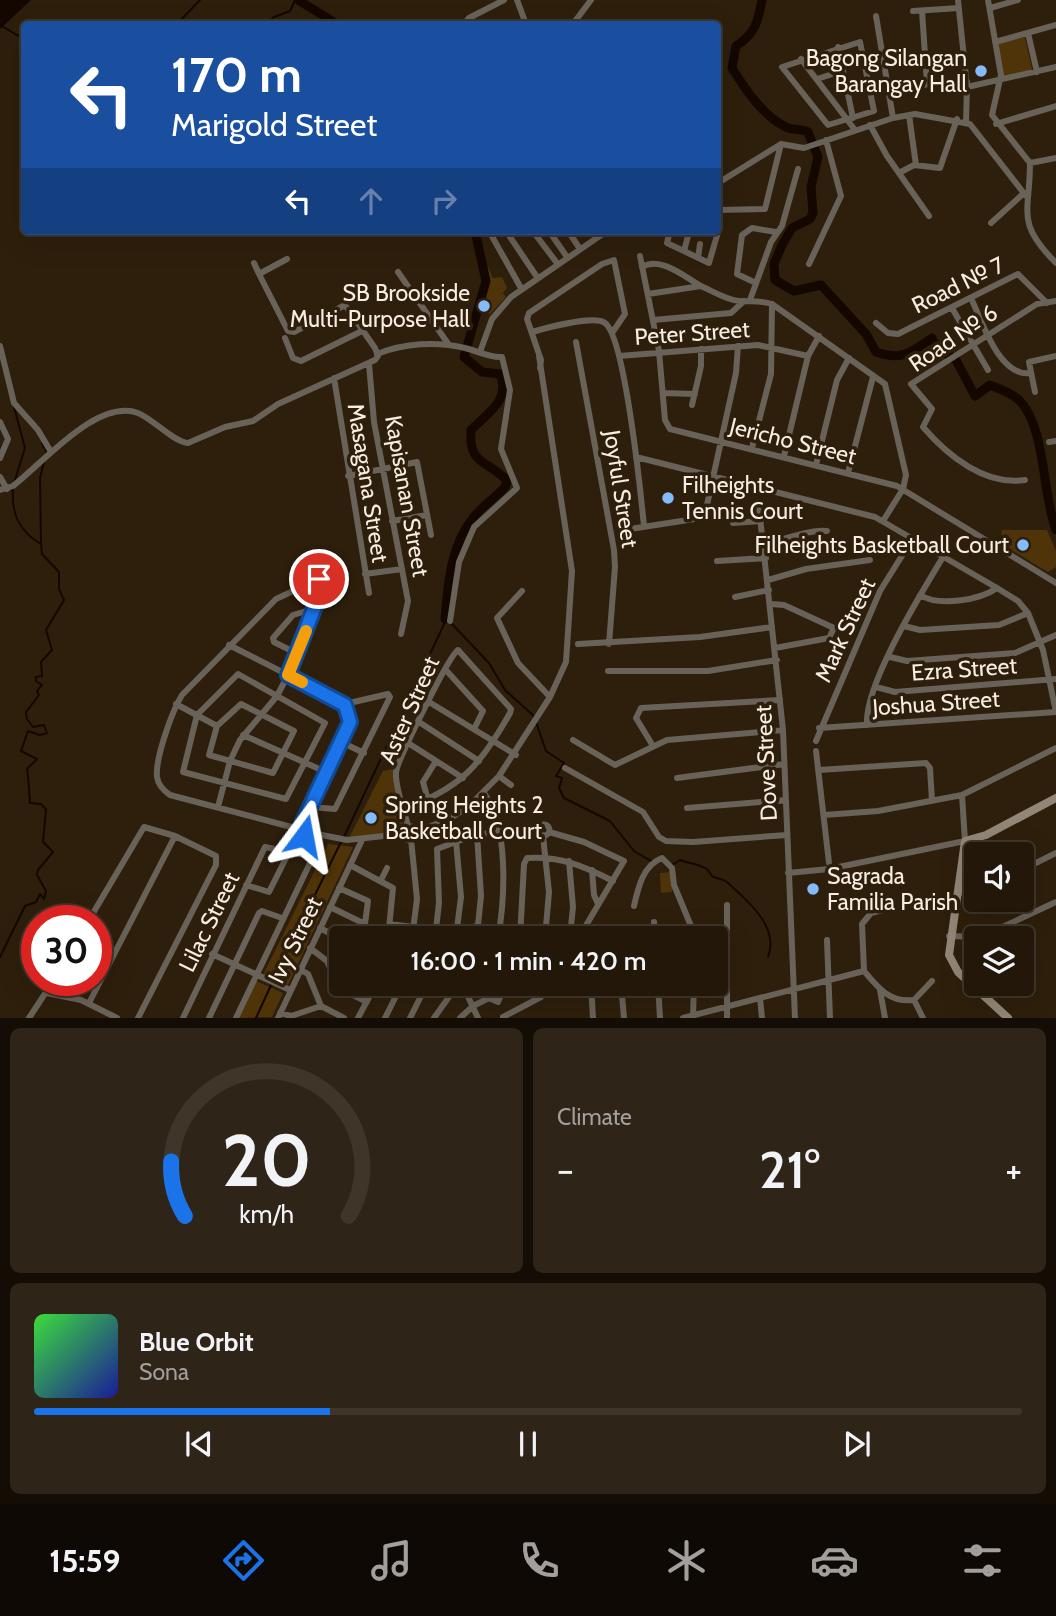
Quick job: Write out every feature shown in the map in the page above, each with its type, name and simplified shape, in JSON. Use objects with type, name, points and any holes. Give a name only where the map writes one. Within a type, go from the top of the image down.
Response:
[{"type":"street","points":[[466,21],[504,0]]},
{"type":"street","points":[[517,0],[525,21]]},
{"type":"street","points":[[575,21],[591,0]]},
{"type":"street","points":[[958,0],[967,84],[966,122]]},
{"type":"street","points":[[988,0],[999,82],[991,108],[996,124],[1030,163],[1025,195],[1030,230],[1056,263]]},
{"type":"street","points":[[990,8],[1018,0]]},
{"type":"street","points":[[913,11],[959,8]]},
{"type":"street","points":[[922,11],[923,85],[999,82],[1056,67]]},
{"type":"street","points":[[876,16],[893,118]]},
{"type":"street","points":[[995,41],[1056,25]]},
{"type":"street","points":[[1028,33],[1037,72]]},
{"type":"street","points":[[860,42],[874,111],[827,124],[783,69],[784,65],[838,47],[860,42]]},
{"type":"street","points":[[838,47],[855,130]]},
{"type":"street","points":[[802,59],[851,118]]},
{"type":"street","points":[[817,79],[842,71]]},
{"type":"street","points":[[996,124],[1056,106]]},
{"type":"street","points":[[909,115],[916,165]]},
{"type":"street","points":[[721,181],[781,144],[801,149],[870,125],[909,115],[957,119],[974,127],[1025,195]]},
{"type":"street","points":[[899,173],[916,165],[941,167],[957,119]]},
{"type":"street","points":[[870,125],[929,216]]},
{"type":"street","points":[[809,264],[841,196],[826,140]]},
{"type":"street","points":[[721,210],[765,209],[781,144]]},
{"type":"street","points":[[1030,163],[1056,158]]},
{"type":"street","points":[[653,320],[731,313],[747,301],[776,232],[782,226],[798,169]]},
{"type":"street","points":[[990,223],[1025,195]]},
{"type":"street","points":[[756,283],[741,278],[736,270],[742,235],[752,228],[776,232]]},
{"type":"street","points":[[492,235],[521,288]]},
{"type":"street","points":[[509,235],[537,277]]},
{"type":"street","points":[[536,235],[557,263]]},
{"type":"street","points":[[553,235],[567,257]]},
{"type":"street","points":[[571,235],[580,249]]},
{"type":"street","points":[[592,235],[594,239]]},
{"type":"street","points":[[480,352],[494,315],[521,288],[600,235]]},
{"type":"street","points":[[668,235],[665,242],[710,262],[717,235]]},
{"type":"street","points":[[684,251],[688,236]]},
{"type":"street","points":[[698,258],[701,244]]},
{"type":"street","name":"Jericho Street","points":[[640,256],[659,351],[665,420],[670,429],[784,456],[903,489],[1056,583]]},
{"type":"street","points":[[260,274],[287,259]]},
{"type":"street","points":[[413,926],[417,899],[411,839],[416,832],[451,818],[484,793],[499,776],[516,755],[550,697],[568,655],[572,571],[535,331],[527,319],[529,313],[602,264],[614,260],[625,314],[612,333]]},
{"type":"street","points":[[254,263],[291,332],[343,305],[347,306],[364,330],[377,356]]},
{"type":"street","points":[[642,267],[652,263],[660,265],[731,299],[772,304],[849,358],[886,389],[905,469],[903,489],[883,521]]},
{"type":"street","points":[[398,272],[449,345]]},
{"type":"street","name":"Road № 7","points":[[876,323],[888,333],[898,334],[1020,274],[1047,303]]},
{"type":"street","points":[[648,294],[701,286]]},
{"type":"street","points":[[971,298],[989,334],[1012,369],[1022,374],[1030,373]]},
{"type":"street","name":"Road № 6","points":[[1025,480],[1000,482],[954,457],[923,427],[932,409],[912,384],[1037,304],[1056,301]]},
{"type":"street","points":[[752,448],[768,389],[772,304]]},
{"type":"street","points":[[952,309],[988,370]]},
{"type":"street","points":[[535,331],[593,320],[603,321],[612,333],[619,356],[636,457],[644,526]]},
{"type":"street","points":[[285,338],[293,358],[301,361],[364,330]]},
{"type":"street","points":[[784,456],[808,356],[819,336]]},
{"type":"street","name":"Joyful Street","points":[[576,342],[614,550],[609,644]]},
{"type":"street","points":[[630,529],[701,518],[736,373],[738,345]]},
{"type":"street","name":"Peter Street","points":[[619,356],[738,345],[771,348],[808,356]]},
{"type":"street","points":[[0,346],[14,403],[38,430],[51,452]]},
{"type":"street","points":[[0,477],[3,489],[18,483],[51,452],[96,417],[117,410],[146,416],[180,441],[188,443],[225,426],[253,421],[276,405],[369,364],[377,356],[405,346],[459,346],[490,357],[502,357],[510,390],[501,449],[507,469],[516,480],[517,488],[474,527],[458,562],[450,621]]},
{"type":"street","points":[[692,405],[701,349]]},
{"type":"street","points":[[1035,393],[1030,361],[1056,356]]},
{"type":"street","points":[[816,465],[837,380],[849,358]]},
{"type":"street","name":"Kapisanan Street","points":[[369,364],[383,469],[408,601],[401,634]]},
{"type":"street","points":[[848,473],[873,377]]},
{"type":"street","name":"Masagana Street","points":[[334,378],[369,593]]},
{"type":"street","points":[[664,393],[695,394]]},
{"type":"street","points":[[0,422],[8,439],[0,458]]},
{"type":"street","points":[[636,457],[883,521],[998,588],[1018,601],[1028,613],[1053,679],[1056,712]]},
{"type":"street","points":[[348,476],[418,463],[431,536]]},
{"type":"street","name":"Dove Street","points":[[759,508],[783,730],[795,1017]]},
{"type":"street","points":[[392,522],[427,515]]},
{"type":"street","points":[[733,523],[761,521]]},
{"type":"street","points":[[764,544],[803,536],[812,530],[827,531]]},
{"type":"street","name":"Mark Street","points":[[816,741],[819,728],[880,591],[913,538]]},
{"type":"street","points":[[867,725],[868,709],[876,687],[904,626],[943,557]]},
{"type":"street","points":[[717,561],[766,558]]},
{"type":"street","points":[[768,580],[806,569],[870,560]]},
{"type":"street","points":[[365,574],[402,569]]},
{"type":"street","points":[[218,807],[230,761],[243,735],[277,696],[298,654],[323,586],[319,579],[281,596],[229,645],[176,704],[156,773],[159,785],[170,794],[296,832],[335,840],[362,840],[402,834],[411,839]]},
{"type":"street","points":[[920,595],[931,600],[954,600],[987,594],[998,588]]},
{"type":"street","points":[[735,597],[769,590]]},
{"type":"street","points":[[522,591],[500,612],[498,620],[518,663],[550,697]]},
{"type":"street","points":[[771,604],[786,606],[834,630],[829,638],[775,648]]},
{"type":"street","points":[[298,654],[274,642],[273,638],[293,615],[313,609]]},
{"type":"street","points":[[904,626],[920,630],[999,625],[1028,613]]},
{"type":"street","points":[[578,644],[700,637],[772,627]]},
{"type":"street","points":[[890,657],[907,661],[1015,653],[1056,635]]},
{"type":"street","points":[[229,645],[345,705],[388,694],[390,697],[333,811],[310,807]]},
{"type":"street","name":"Aster Street","points":[[403,809],[448,790],[463,778],[495,741],[511,709],[462,652],[453,653],[396,771],[403,809],[408,825]]},
{"type":"street","points":[[608,671],[708,671],[777,660]]},
{"type":"street","points":[[445,669],[483,712],[474,729]]},
{"type":"street","points":[[236,674],[325,723],[286,799],[185,774],[182,770],[197,715],[236,674]]},
{"type":"street","name":"Ezra Street","points":[[876,687],[895,692],[1053,679]]},
{"type":"street","points":[[653,746],[636,718],[641,708],[780,700]]},
{"type":"street","points":[[429,702],[516,755]]},
{"type":"street","points":[[176,704],[217,726]]},
{"type":"street","points":[[241,704],[264,713],[294,731],[285,753],[271,773],[209,755],[217,726],[241,704]]},
{"type":"street","points":[[246,885],[269,892],[350,722],[345,705]]},
{"type":"street","name":"Joshua Street","points":[[819,728],[1056,712]]},
{"type":"street","points":[[419,722],[479,761]]},
{"type":"street","points":[[573,740],[615,765],[667,740],[783,730]]},
{"type":"street","points":[[243,735],[326,772]]},
{"type":"street","points":[[341,743],[363,753]]},
{"type":"street","points":[[408,743],[463,778]]},
{"type":"street","points":[[824,815],[877,811],[962,795],[1056,748]]},
{"type":"street","points":[[816,751],[829,863]]},
{"type":"street","points":[[428,800],[423,782],[436,761]]},
{"type":"street","points":[[819,770],[926,763],[930,768],[932,801]]},
{"type":"street","points":[[677,778],[784,764]]},
{"type":"street","points":[[565,768],[643,812],[659,837],[666,841],[693,842],[787,835]]},
{"type":"street","points":[[499,776],[511,785]]},
{"type":"street","points":[[484,793],[496,812],[505,897],[500,926]]},
{"type":"street","points":[[962,795],[965,841],[949,936],[949,955],[953,967],[1008,1017]]},
{"type":"street","points":[[788,873],[829,869],[965,841],[986,835],[1056,798]]},
{"type":"street","points":[[687,808],[786,800]]},
{"type":"street","points":[[302,824],[306,832]]},
{"type":"street","points":[[402,834],[408,825],[416,832]]},
{"type":"street","points":[[98,905],[144,827],[176,836],[209,850],[216,856],[216,865],[138,1017]]},
{"type":"street","points":[[437,926],[439,896],[436,850],[477,834],[498,832],[543,833],[584,842],[622,859],[624,864],[586,926]]},
{"type":"street","points":[[543,833],[549,892],[546,926]]},
{"type":"street","points":[[476,926],[481,896],[477,834]]},
{"type":"street","points":[[89,1003],[176,836]]},
{"type":"street","name":"Ivy Street","points":[[279,1015],[362,840]]},
{"type":"street","points":[[456,841],[461,897],[456,926]]},
{"type":"street","name":"Lilac Street","points":[[183,1017],[265,847],[290,851]]},
{"type":"street","points":[[236,1017],[310,860],[309,856],[290,851]]},
{"type":"street","points":[[1034,864],[1056,853]]},
{"type":"street","points":[[521,926],[524,861],[527,858],[547,857],[569,861],[613,881]]},
{"type":"street","points":[[634,906],[639,883],[650,865],[662,858],[672,868],[674,885],[691,926]]},
{"type":"street","points":[[569,861],[573,907],[571,926]]},
{"type":"street","points":[[350,865],[393,888],[390,924],[405,926]]},
{"type":"street","points":[[381,880],[387,868]]},
{"type":"street","points":[[592,870],[594,895],[598,904]]},
{"type":"street","points":[[330,907],[365,925],[369,901],[340,888]]},
{"type":"street","points":[[957,893],[964,892]]},
{"type":"street","points":[[1013,926],[1056,902]]},
{"type":"street","points":[[727,905],[727,1017]]},
{"type":"street","points":[[891,908],[871,913],[862,924],[864,971],[880,990],[896,999],[914,1000],[932,981]]},
{"type":"street","points":[[209,1017],[260,911],[282,918]]},
{"type":"street","points":[[654,922],[654,926]]},
{"type":"street","points":[[320,928],[329,933]]},
{"type":"street","points":[[949,936],[964,937]]},
{"type":"street","points":[[827,940],[830,1017]]},
{"type":"street","points":[[310,948],[327,961],[340,988],[367,1002]]},
{"type":"street","points":[[212,954],[290,990]]},
{"type":"street","points":[[300,970],[309,976],[321,1006],[344,1017]]},
{"type":"street","points":[[683,1017],[864,971]]},
{"type":"street","points":[[880,990],[885,1017]]},
{"type":"street","points":[[29,1017],[45,996]]},
{"type":"street","points":[[60,996],[89,1003],[117,1017]]},
{"type":"street","points":[[358,1017],[370,996]]},
{"type":"street","points":[[385,1017],[396,996]]},
{"type":"street","points":[[410,1017],[421,996]]},
{"type":"street","points":[[434,1017],[449,996]]},
{"type":"street","points":[[468,996],[478,1017]]},
{"type":"street","points":[[460,1017],[487,996]]},
{"type":"street","points":[[494,996],[499,998]]},
{"type":"street","points":[[592,996],[593,1017]]},
{"type":"street","points":[[622,996],[624,1017]]},
{"type":"street","points":[[659,996],[660,1017]]},
{"type":"street","points":[[693,1016],[694,996]]},
{"type":"street","points":[[499,998],[504,1017],[541,997]]},
{"type":"street","points":[[760,998],[762,1017]]},
{"type":"street","points":[[914,1000],[923,1017]]},
{"type":"street","points":[[279,1015],[291,1016],[321,1006]]},
{"type":"shaded area","points":[[0,0],[31,0],[0,29]]},
{"type":"shaded area","points":[[1024,34],[1033,73],[1002,80],[994,39]]},
{"type":"shaded area","points":[[488,267],[493,278],[502,277],[507,288],[503,293],[506,297],[490,314],[479,309],[487,287],[484,268]]},
{"type":"shaded area","points":[[1002,530],[1047,530],[1056,551],[1056,567],[1048,572],[1000,543]]},
{"type":"shaded area","points":[[970,660],[980,660],[981,677],[962,676],[962,666],[970,666]]},
{"type":"shaded area","points":[[393,769],[404,825],[398,832],[349,838],[383,771]]},
{"type":"shaded area","points":[[328,844],[353,847],[288,985],[263,975]]},
{"type":"shaded area","points":[[671,872],[672,892],[661,893],[660,873]]},
{"type":"shaded area","points":[[256,981],[283,993],[272,1017],[239,1018]]},
{"type":"waterway","points":[[180,21],[200,0]]},
{"type":"waterway","points":[[270,21],[290,11],[295,0]]},
{"type":"waterway","points":[[298,0],[332,21]]},
{"type":"waterway","points":[[762,0],[755,27],[748,37],[736,46],[732,68],[749,93],[770,116],[786,127],[808,132],[818,157],[811,187],[813,213],[810,219],[792,228],[782,245],[774,264],[775,280],[794,291],[821,285],[866,334],[876,352],[893,356],[906,354],[932,338],[936,347],[956,360],[975,396],[990,385],[1019,400],[1028,412],[1039,444],[1056,530]]},
{"type":"waterway","points":[[0,25],[21,37]]},
{"type":"waterway","points":[[445,619],[447,593],[459,541],[473,518],[505,487],[507,481],[477,457],[471,442],[471,430],[491,412],[503,391],[500,374],[482,372],[464,357],[486,281],[476,235]]},
{"type":"waterway","points":[[14,407],[25,448],[14,483]]},
{"type":"waterway","points":[[42,443],[47,453]]},
{"type":"waterway","points":[[41,543],[40,478],[44,462]]},
{"type":"waterway","points":[[0,957],[25,906],[36,902],[40,894],[44,899],[46,891],[37,875],[53,852],[43,842],[46,809],[41,804],[30,803],[27,769],[37,759],[21,751],[28,731],[40,735],[47,733],[44,725],[33,727],[26,712],[39,695],[37,691],[42,685],[36,681],[36,677],[42,676],[41,662],[52,650],[46,630],[64,600],[59,589],[59,572],[42,554],[41,544],[27,533],[18,520],[13,505],[13,488]]},
{"type":"waterway","points":[[344,837],[446,620]]},
{"type":"waterway","points":[[451,623],[489,663],[505,690],[535,717]]},
{"type":"waterway","points":[[536,722],[546,751],[564,763],[556,776],[562,778],[559,788],[564,798],[610,821],[634,851],[651,861]]},
{"type":"waterway","points":[[274,978],[341,842]]},
{"type":"waterway","points":[[672,865],[680,860],[707,869],[712,876],[727,882],[743,897],[765,924],[769,935],[768,957]]},
{"type":"waterway","points":[[256,1018],[272,983]]},
{"type":"slow traffic","points":[[302,682],[288,675],[306,631]]},
{"type":"place","name":"Bagong Silangan Barangay Hall","points":[[981,71]]},
{"type":"place","name":"SB Brookside Multi-Purpose Hall","points":[[484,306]]},
{"type":"place","name":"Filheights Tennis Court","points":[[668,498]]},
{"type":"place","name":"Filheights Basketball Court","points":[[1023,545]]},
{"type":"place","name":"Spring Heights 2 Basketball Court","points":[[371,818]]},
{"type":"place","name":"Sagrada Familia Parish","points":[[813,889]]},
{"type":"route","points":[[304,836],[307,830],[302,824],[350,722],[345,705],[288,675],[323,586],[323,581],[319,579]]}]
